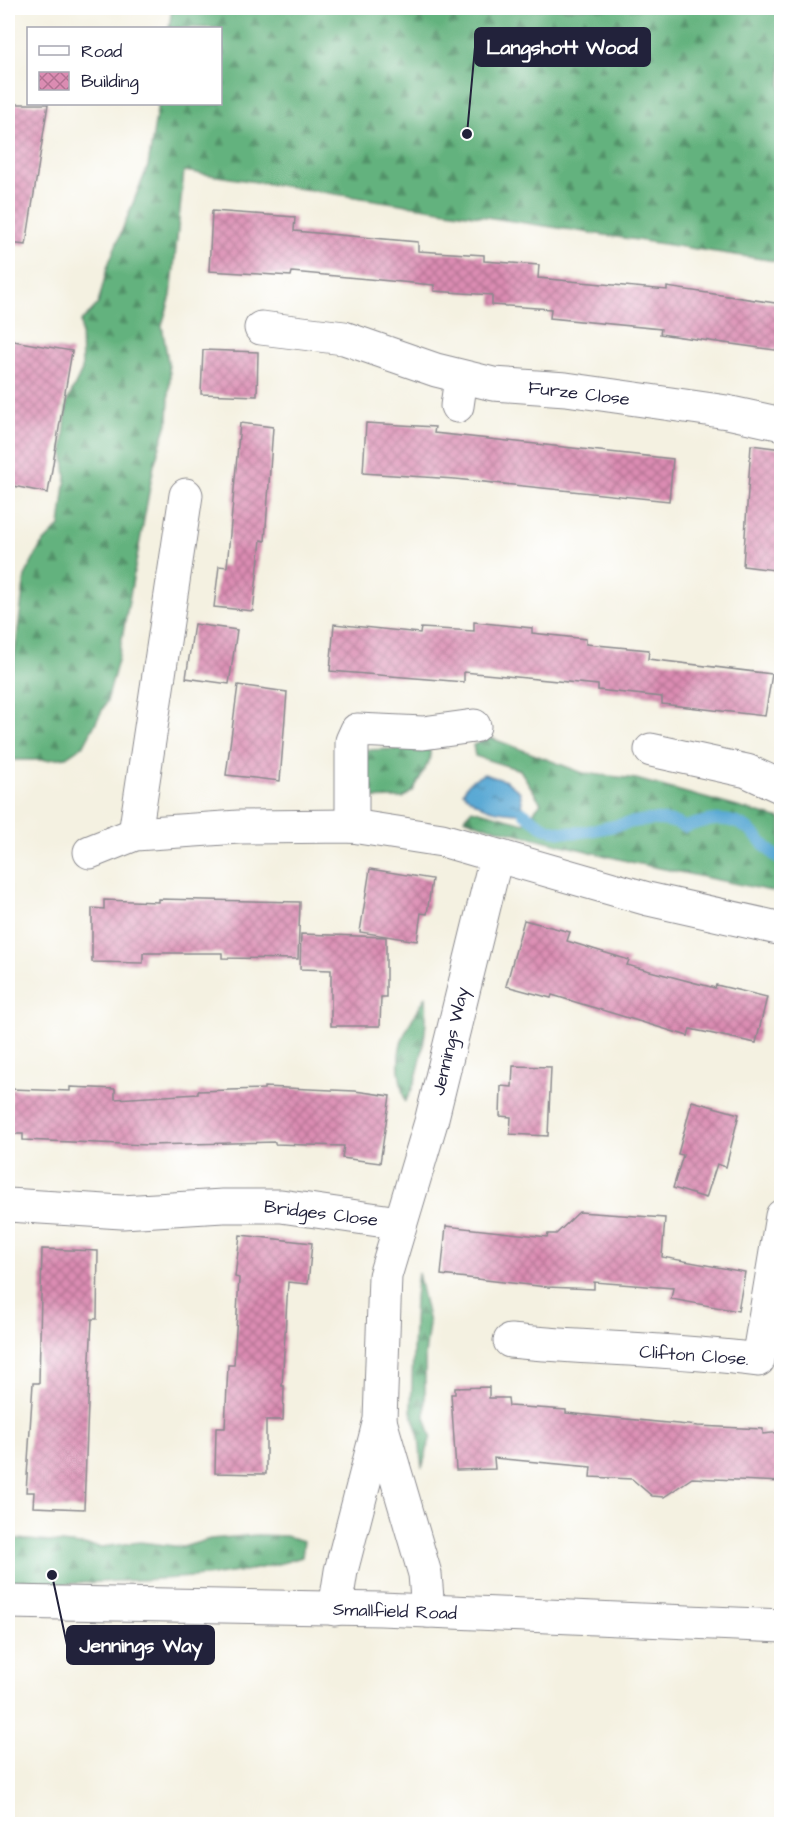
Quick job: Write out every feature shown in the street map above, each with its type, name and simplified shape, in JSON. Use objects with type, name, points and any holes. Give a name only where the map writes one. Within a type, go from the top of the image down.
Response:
[{"type":"street","name":"Furze Close","points":[[261,328],[344,338],[380,348],[459,392],[493,384],[566,389],[726,412],[782,424]]},
{"type":"street","points":[[135,834],[186,495]]},
{"type":"street","points":[[352,826],[352,741],[357,730],[423,733],[474,726]]},
{"type":"street","points":[[651,750],[747,771],[782,787]]},
{"type":"street","points":[[90,852],[135,834],[239,827],[352,826],[442,840],[496,857],[692,910],[782,929]]},
{"type":"street","name":"Jennings Way","points":[[399,1223],[431,1122],[496,857]]},
{"type":"street","name":"Bridges Close","points":[[8,1205],[122,1212],[223,1206],[281,1206],[399,1223],[385,1276],[380,1420],[341,1571],[335,1609]]},
{"type":"street","name":"Clifton Close.","points":[[510,1341],[712,1354],[770,1364],[782,1216]]},
{"type":"street","name":"Bridges Close","points":[[380,1420],[425,1574],[428,1611]]},
{"type":"street","name":"Smallfield Road","points":[[8,1602],[428,1611],[782,1626]]},
{"type":"green space","points":[[172,8],[781,8],[781,262],[184,171],[171,296],[162,325],[170,374],[168,420],[154,465],[118,660],[107,701],[84,745],[66,757],[48,760],[8,760],[8,671],[13,668],[25,576],[41,545],[60,526],[66,477],[63,447],[67,402],[82,370],[81,322],[98,304],[108,265],[148,166],[158,105],[222,105],[222,27],[169,27]]},
{"type":"green space","points":[[491,738],[583,773],[636,779],[781,819],[781,893],[635,863],[482,825],[464,818],[472,809],[524,823],[541,803],[520,770],[475,756],[473,745]]},
{"type":"green space","points":[[355,750],[430,750],[430,759],[413,791],[403,798],[346,799]]},
{"type":"green space","points":[[426,997],[426,1022],[419,1066],[411,1092],[405,1101],[399,1070],[400,1046]]},
{"type":"green space","points":[[418,1273],[429,1323],[425,1355],[425,1417],[431,1436],[422,1468],[419,1437],[411,1410]]},
{"type":"green space","points":[[257,1535],[286,1536],[304,1541],[302,1557],[234,1573],[187,1577],[62,1584],[8,1581],[8,1538],[102,1547],[140,1542],[183,1547],[210,1539]]},
{"type":"water","points":[[484,774],[506,781],[520,792],[524,813],[484,807],[463,792],[470,781]]},
{"type":"building","points":[[8,104],[48,105],[26,245],[8,243]]},
{"type":"building","points":[[212,211],[295,217],[294,231],[418,242],[418,251],[484,255],[484,261],[539,265],[538,278],[667,290],[667,287],[782,304],[782,351],[660,334],[661,329],[550,318],[551,309],[492,305],[492,295],[434,291],[434,285],[292,272],[291,276],[209,271]]},
{"type":"building","points":[[8,340],[72,351],[48,493],[8,485]]},
{"type":"building","points":[[203,350],[258,352],[257,396],[201,394]]},
{"type":"building","points":[[240,423],[273,427],[265,541],[261,540],[253,611],[214,607],[219,566],[227,567]]},
{"type":"building","points":[[366,423],[435,427],[434,433],[673,459],[669,501],[455,479],[363,473]]},
{"type":"building","points":[[751,445],[782,449],[782,571],[743,566]]},
{"type":"building","points":[[474,622],[532,628],[532,633],[586,639],[586,644],[649,650],[648,659],[772,674],[765,716],[662,704],[662,697],[598,690],[598,685],[464,672],[464,682],[330,671],[334,624],[420,633],[421,628],[474,631]]},
{"type":"building","points":[[194,624],[237,630],[229,684],[186,678]]},
{"type":"building","points":[[238,685],[287,692],[280,781],[226,775]]},
{"type":"building","points":[[370,869],[432,879],[427,914],[421,913],[417,941],[360,932]]},
{"type":"building","points":[[158,899],[300,902],[298,959],[222,958],[222,953],[143,953],[143,963],[92,962],[92,908],[104,909],[104,900],[158,902]]},
{"type":"building","points":[[524,920],[570,932],[567,941],[629,960],[627,965],[715,988],[716,985],[767,997],[756,1043],[690,1029],[688,1036],[552,995],[551,998],[506,986]]},
{"type":"building","points":[[301,934],[386,937],[386,997],[381,997],[380,1026],[331,1026],[331,970],[300,969]]},
{"type":"building","points":[[513,1066],[551,1067],[548,1136],[510,1134],[511,1117],[500,1116],[501,1086],[512,1087]]},
{"type":"building","points":[[70,1087],[115,1089],[115,1099],[198,1094],[198,1091],[264,1089],[264,1087],[355,1091],[390,1096],[380,1163],[342,1158],[344,1146],[275,1144],[275,1142],[148,1145],[23,1140],[23,1134],[10,1134],[11,1089],[70,1091]]},
{"type":"building","points":[[692,1101],[739,1114],[726,1167],[717,1164],[706,1198],[673,1188],[683,1155],[678,1154]]},
{"type":"building","points":[[579,1212],[665,1218],[662,1257],[745,1272],[738,1311],[671,1299],[673,1288],[594,1282],[594,1289],[547,1287],[441,1275],[446,1226],[547,1237],[548,1234],[556,1234]]},
{"type":"building","points":[[240,1235],[312,1243],[308,1284],[288,1282],[282,1386],[284,1386],[283,1420],[266,1420],[266,1474],[215,1473],[216,1428],[225,1428],[228,1365],[234,1365],[239,1278],[235,1277]]},
{"type":"building","points":[[42,1249],[98,1251],[97,1319],[92,1319],[84,1509],[33,1507],[34,1492],[26,1492],[33,1383],[39,1383]]},
{"type":"building","points":[[489,1387],[489,1398],[508,1398],[509,1406],[566,1410],[566,1413],[698,1426],[763,1429],[763,1434],[782,1432],[782,1482],[692,1478],[664,1497],[652,1496],[632,1479],[590,1477],[591,1467],[494,1458],[495,1469],[456,1470],[451,1394],[455,1394],[455,1388]]},
{"type":"waterway","points":[[524,813],[537,823],[552,830],[569,832],[585,832],[636,821],[669,821],[685,827],[701,822],[733,821],[748,829],[782,861]]},
{"type":"place","name":"Langshott Wood","points":[[467,134]]},
{"type":"place","name":"Jennings Way","points":[[52,1575]]}]
